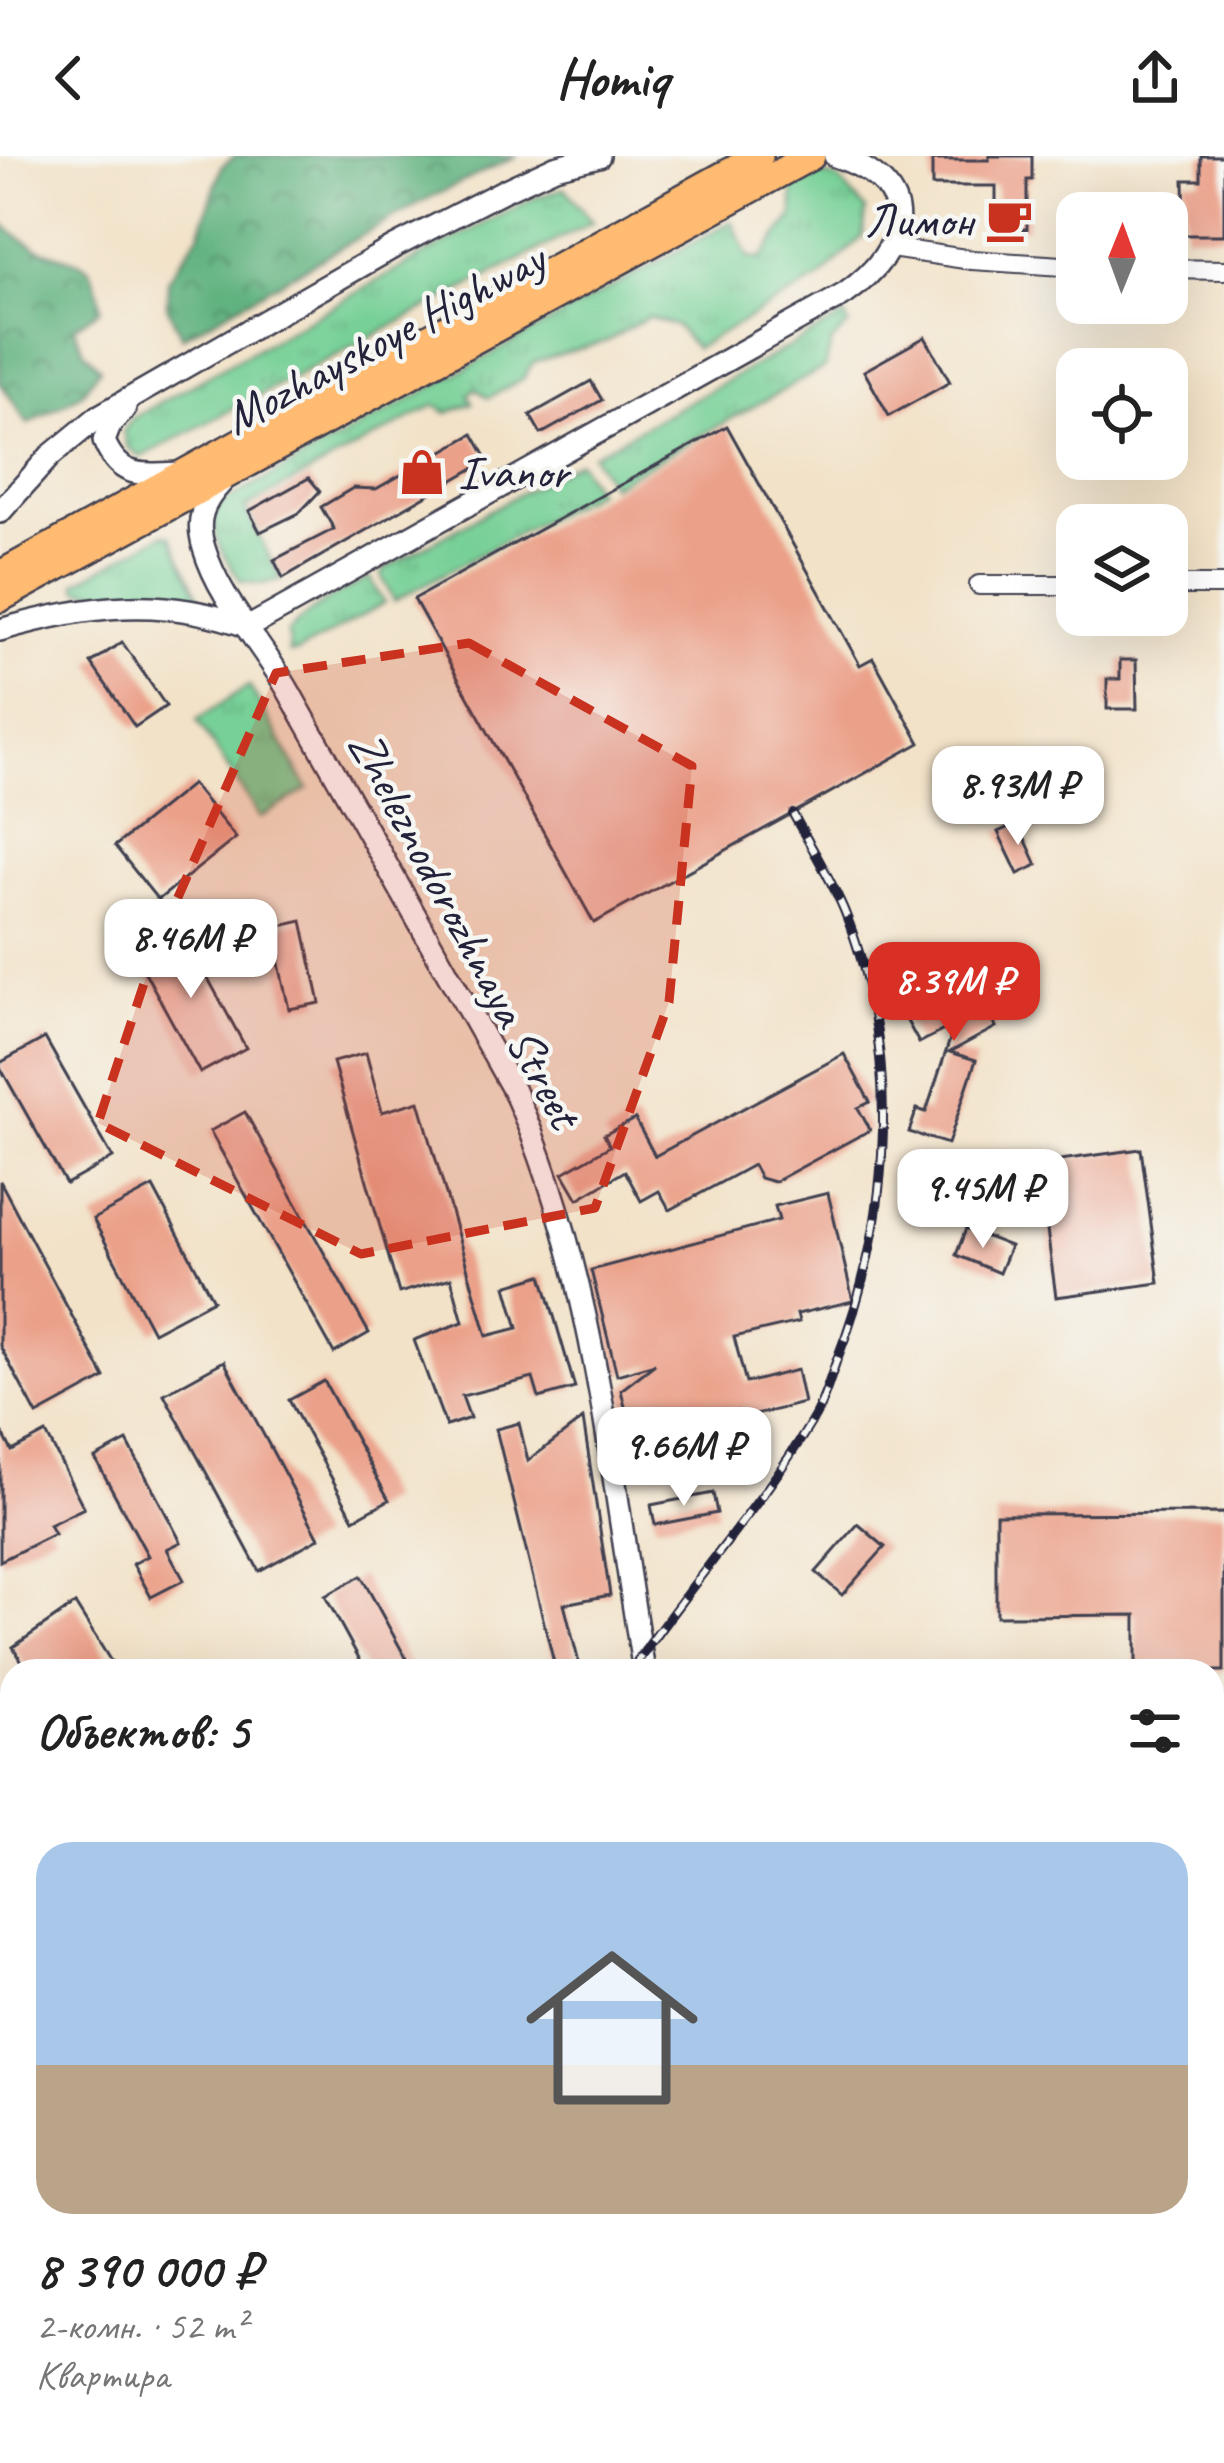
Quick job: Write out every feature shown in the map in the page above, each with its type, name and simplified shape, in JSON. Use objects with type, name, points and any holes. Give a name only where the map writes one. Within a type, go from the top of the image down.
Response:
[{"type":"main road","name":"Mozhayskoye Highway","points":[[0,574],[759,156]]},
{"type":"main road","name":"Mozhayskoye Highway","points":[[0,598],[811,156]]},
{"type":"street","points":[[0,512],[50,456],[99,416],[503,190],[555,167],[599,156]]},
{"type":"street","points":[[0,630],[63,611],[139,604],[204,614],[248,627],[845,294],[867,278],[891,248],[898,220],[888,188],[859,164],[835,156]]},
{"type":"street","points":[[891,248],[1056,266]]},
{"type":"street","points":[[1188,269],[1224,270]]},
{"type":"street","points":[[142,392],[111,423],[104,441],[112,461],[136,474],[180,473]]},
{"type":"street","name":"Zheleznodorozhnaya Street","points":[[230,472],[204,501],[203,545],[435,951],[531,1130],[568,1250],[587,1333],[642,1659]]},
{"type":"street","points":[[979,585],[1056,585]]},
{"type":"street","points":[[1188,585],[1224,585]]},
{"type":"highlighted area","points":[[469,643],[692,766],[669,1002],[595,1208],[361,1254],[98,1123],[155,950],[276,673]]},
{"type":"green space","points":[[236,156],[517,156],[423,201],[182,337],[167,307],[168,280],[200,232],[222,166]]},
{"type":"green space","points":[[819,174],[838,179],[866,210],[863,236],[819,279],[695,348],[676,326],[648,317],[607,341],[533,362],[524,378],[488,398],[475,388],[469,395],[473,403],[447,413],[435,405],[245,508],[281,580],[241,581],[216,535],[219,505],[732,221],[749,258],[761,259],[793,216],[793,188]]},
{"type":"green space","points":[[565,188],[592,222],[141,457],[126,446],[123,431],[133,418],[422,256],[534,198]]},
{"type":"green space","points":[[0,222],[35,247],[90,270],[101,309],[74,327],[84,351],[100,368],[81,394],[28,424],[0,382]]},
{"type":"green space","points":[[845,316],[849,325],[832,342],[825,367],[611,485],[592,455]]},
{"type":"green space","points":[[578,461],[596,491],[394,601],[381,575],[385,569]]},
{"type":"green space","points":[[164,534],[171,536],[202,604],[79,590],[76,583]]},
{"type":"green space","points":[[370,578],[384,603],[289,653],[288,632],[297,623]]},
{"type":"green space","points":[[249,686],[308,789],[260,818],[197,720]]},
{"type":"building","points":[[989,156],[1032,156],[1027,229],[996,229],[996,186],[932,186],[932,160],[989,160]]},
{"type":"building","points":[[1201,156],[1224,156],[1224,235],[1188,235],[1184,180],[1201,180]]},
{"type":"building","points":[[925,337],[950,382],[889,416],[864,371]]},
{"type":"building","points":[[591,381],[602,400],[541,434],[530,415]]},
{"type":"building","points":[[727,426],[860,665],[873,658],[920,743],[594,923],[414,599]]},
{"type":"building","points":[[473,434],[488,460],[283,578],[274,560],[334,529],[321,507],[353,488],[376,489]]},
{"type":"building","points":[[309,478],[320,491],[299,513],[260,532],[249,511]]},
{"type":"building","points":[[122,642],[166,706],[135,727],[91,663]]},
{"type":"building","points":[[1120,660],[1136,660],[1137,709],[1107,709],[1107,679],[1120,679]]},
{"type":"building","points":[[192,784],[236,838],[158,900],[115,846]]},
{"type":"building","points":[[1018,823],[1037,865],[1018,874],[998,832]]},
{"type":"building","points":[[302,921],[320,1003],[289,1009],[271,928]]},
{"type":"building","points":[[181,929],[246,1048],[200,1073],[135,954]]},
{"type":"building","points":[[996,963],[1013,994],[986,1008],[996,1027],[950,1052],[976,1060],[948,1144],[909,1132],[917,1109],[926,1112],[955,1024],[919,1043],[902,1012]]},
{"type":"building","points":[[45,1038],[113,1158],[66,1184],[0,1067]]},
{"type":"building","points":[[366,1053],[382,1112],[419,1101],[487,1336],[518,1328],[506,1286],[542,1275],[575,1388],[539,1398],[533,1378],[462,1396],[470,1418],[446,1426],[414,1340],[463,1322],[451,1278],[399,1293],[333,1062]]},
{"type":"building","points":[[844,1054],[870,1102],[858,1108],[870,1130],[774,1182],[760,1178],[753,1165],[670,1210],[659,1191],[641,1201],[625,1171],[578,1199],[563,1173],[610,1146],[604,1135],[635,1119],[655,1156]]},
{"type":"building","points":[[245,1112],[369,1333],[334,1353],[210,1131]]},
{"type":"building","points":[[1141,1149],[1159,1283],[1056,1297],[1038,1163]]},
{"type":"building","points":[[0,1181],[105,1378],[37,1415],[0,1346]]},
{"type":"building","points":[[153,1187],[213,1300],[153,1332],[93,1219]]},
{"type":"building","points":[[828,1193],[853,1301],[797,1314],[799,1322],[734,1337],[746,1383],[797,1370],[804,1403],[739,1419],[737,1411],[698,1420],[706,1461],[651,1472],[643,1433],[632,1436],[621,1390],[655,1364],[617,1375],[591,1270],[779,1220],[775,1206]]},
{"type":"building","points":[[966,1229],[1010,1246],[999,1273],[956,1255]]},
{"type":"building","points":[[224,1361],[319,1538],[259,1571],[164,1394]]},
{"type":"building","points":[[324,1381],[389,1500],[354,1519],[289,1400]]},
{"type":"building","points":[[583,1419],[610,1595],[564,1604],[578,1659],[553,1659],[496,1429],[519,1423],[528,1461]]},
{"type":"building","points":[[0,1428],[12,1451],[46,1433],[84,1508],[49,1525],[54,1534],[0,1561]]},
{"type":"building","points":[[127,1441],[181,1542],[167,1549],[184,1580],[151,1597],[133,1564],[148,1556],[95,1458]]},
{"type":"building","points":[[713,1493],[717,1513],[655,1525],[651,1505]]},
{"type":"building","points":[[1224,1513],[1224,1659],[1136,1659],[1136,1615],[996,1616],[996,1514]]},
{"type":"building","points":[[858,1524],[885,1547],[842,1595],[816,1572]]},
{"type":"building","points":[[361,1576],[406,1659],[359,1659],[325,1596]]},
{"type":"building","points":[[75,1604],[109,1659],[20,1659],[13,1647]]},
{"type":"railway","points":[[640,1659],[816,1414],[855,1308],[869,1252],[883,1137],[875,1021],[844,910],[793,814]]},
{"type":"place","name":"Лимон","points":[[1009,220]]},
{"type":"place","name":"Ivanor","points":[[422,472]]}]
